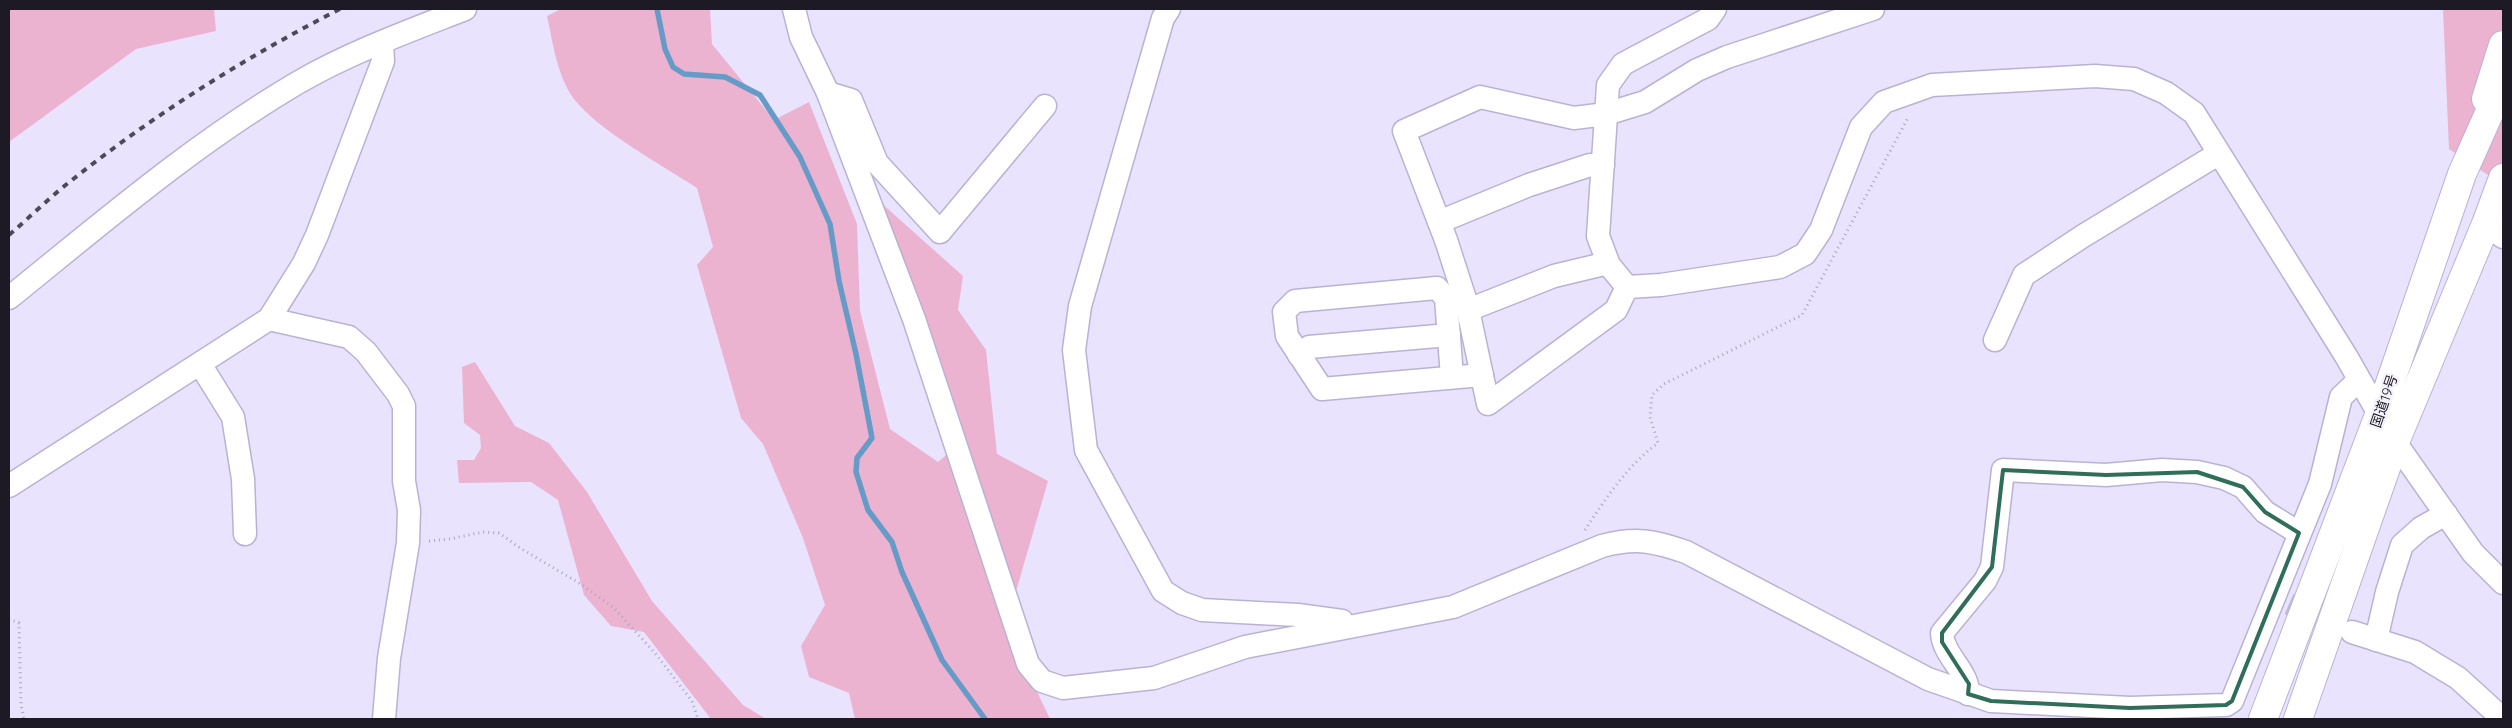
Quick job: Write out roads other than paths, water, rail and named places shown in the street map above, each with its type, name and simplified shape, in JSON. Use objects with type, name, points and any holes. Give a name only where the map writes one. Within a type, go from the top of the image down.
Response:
[{"type":"highway","points":[[2462,174],[2503,45]]},
{"type":"highway","name":"国道19号","points":[[2264,719],[2379,416],[2462,174],[2503,82]]},
{"type":"highway","name":"国道19号","points":[[2298,719],[2395,442],[2495,231],[2503,178]]},
{"type":"street","points":[[9,298],[169,170],[237,122],[300,82],[382,43],[465,9]]},
{"type":"street","points":[[794,9],[801,37],[828,94],[914,319],[1028,664],[1042,681],[1063,688],[1154,678],[1244,647],[1453,607],[1602,546],[1618,542],[1645,540],[1686,552],[1928,679],[1991,701],[2130,708],[2226,705],[2232,702],[2282,601],[2300,533],[2320,484],[2342,397],[2358,380]]},
{"type":"street","points":[[1169,9],[1163,18],[1080,306],[1074,350],[1086,450],[1163,591],[1182,603],[1202,610],[1298,616],[1360,624]]},
{"type":"street","points":[[1627,287],[1608,263],[1598,236],[1608,85],[1622,64],[1708,19],[1715,9]]},
{"type":"street","points":[[1627,287],[1616,310],[1488,404],[1468,310],[1439,222],[1404,131],[1480,97],[1574,118],[1606,114],[1645,102],[1696,70],[1727,57],[1873,9]]},
{"type":"street","points":[[9,486],[269,318],[304,263],[317,235],[383,61],[382,43]]},
{"type":"street","points":[[1627,287],[1661,286],[1780,267],[1805,254],[1822,230],[1861,126],[1884,102],[1932,84],[2095,76],[2134,79],[2166,94],[2194,113],[2346,356],[2395,442],[2473,554],[2503,583]]},
{"type":"street","points":[[828,94],[851,100],[876,164],[940,232],[1045,106]]},
{"type":"street","points":[[1995,340],[2024,275],[2083,236],[2218,154]]},
{"type":"street","points":[[1439,222],[1528,185],[1590,165],[1603,165]]},
{"type":"street","points":[[1468,310],[1554,276],[1608,263]]},
{"type":"street","points":[[1452,377],[1446,298],[1437,288],[1295,301],[1284,312],[1287,336],[1322,389],[1482,375]]},
{"type":"street","points":[[269,318],[349,338],[366,352],[398,394],[404,406],[404,481],[409,510],[408,543],[389,658],[384,719]]},
{"type":"street","points":[[1299,355],[1309,347],[1449,335]]},
{"type":"street","points":[[200,364],[233,417],[244,479],[245,534]]},
{"type":"street","points":[[1968,694],[1969,684],[1942,642],[1942,633],[1985,581],[1992,567],[2003,470],[2106,474],[2162,470],[2197,472],[2224,478],[2243,487],[2265,512],[2300,533]]},
{"type":"street","points":[[2376,640],[2387,592],[2402,545],[2421,528],[2446,514]]},
{"type":"street","points":[[2352,632],[2415,652],[2458,678],[2503,719]]},
{"type":"waterway","points":[[657,9],[665,49],[673,67],[684,74],[725,77],[760,95],[800,157],[830,224],[839,281],[856,354],[872,438],[857,458],[856,472],[868,510],[892,542],[902,572],[942,660],[985,719]]},
{"type":"tunnel","points":[[2289,604],[2348,630]]},
{"type":"railway","points":[[9,235],[72,180],[168,110],[270,47],[340,9]]}]
